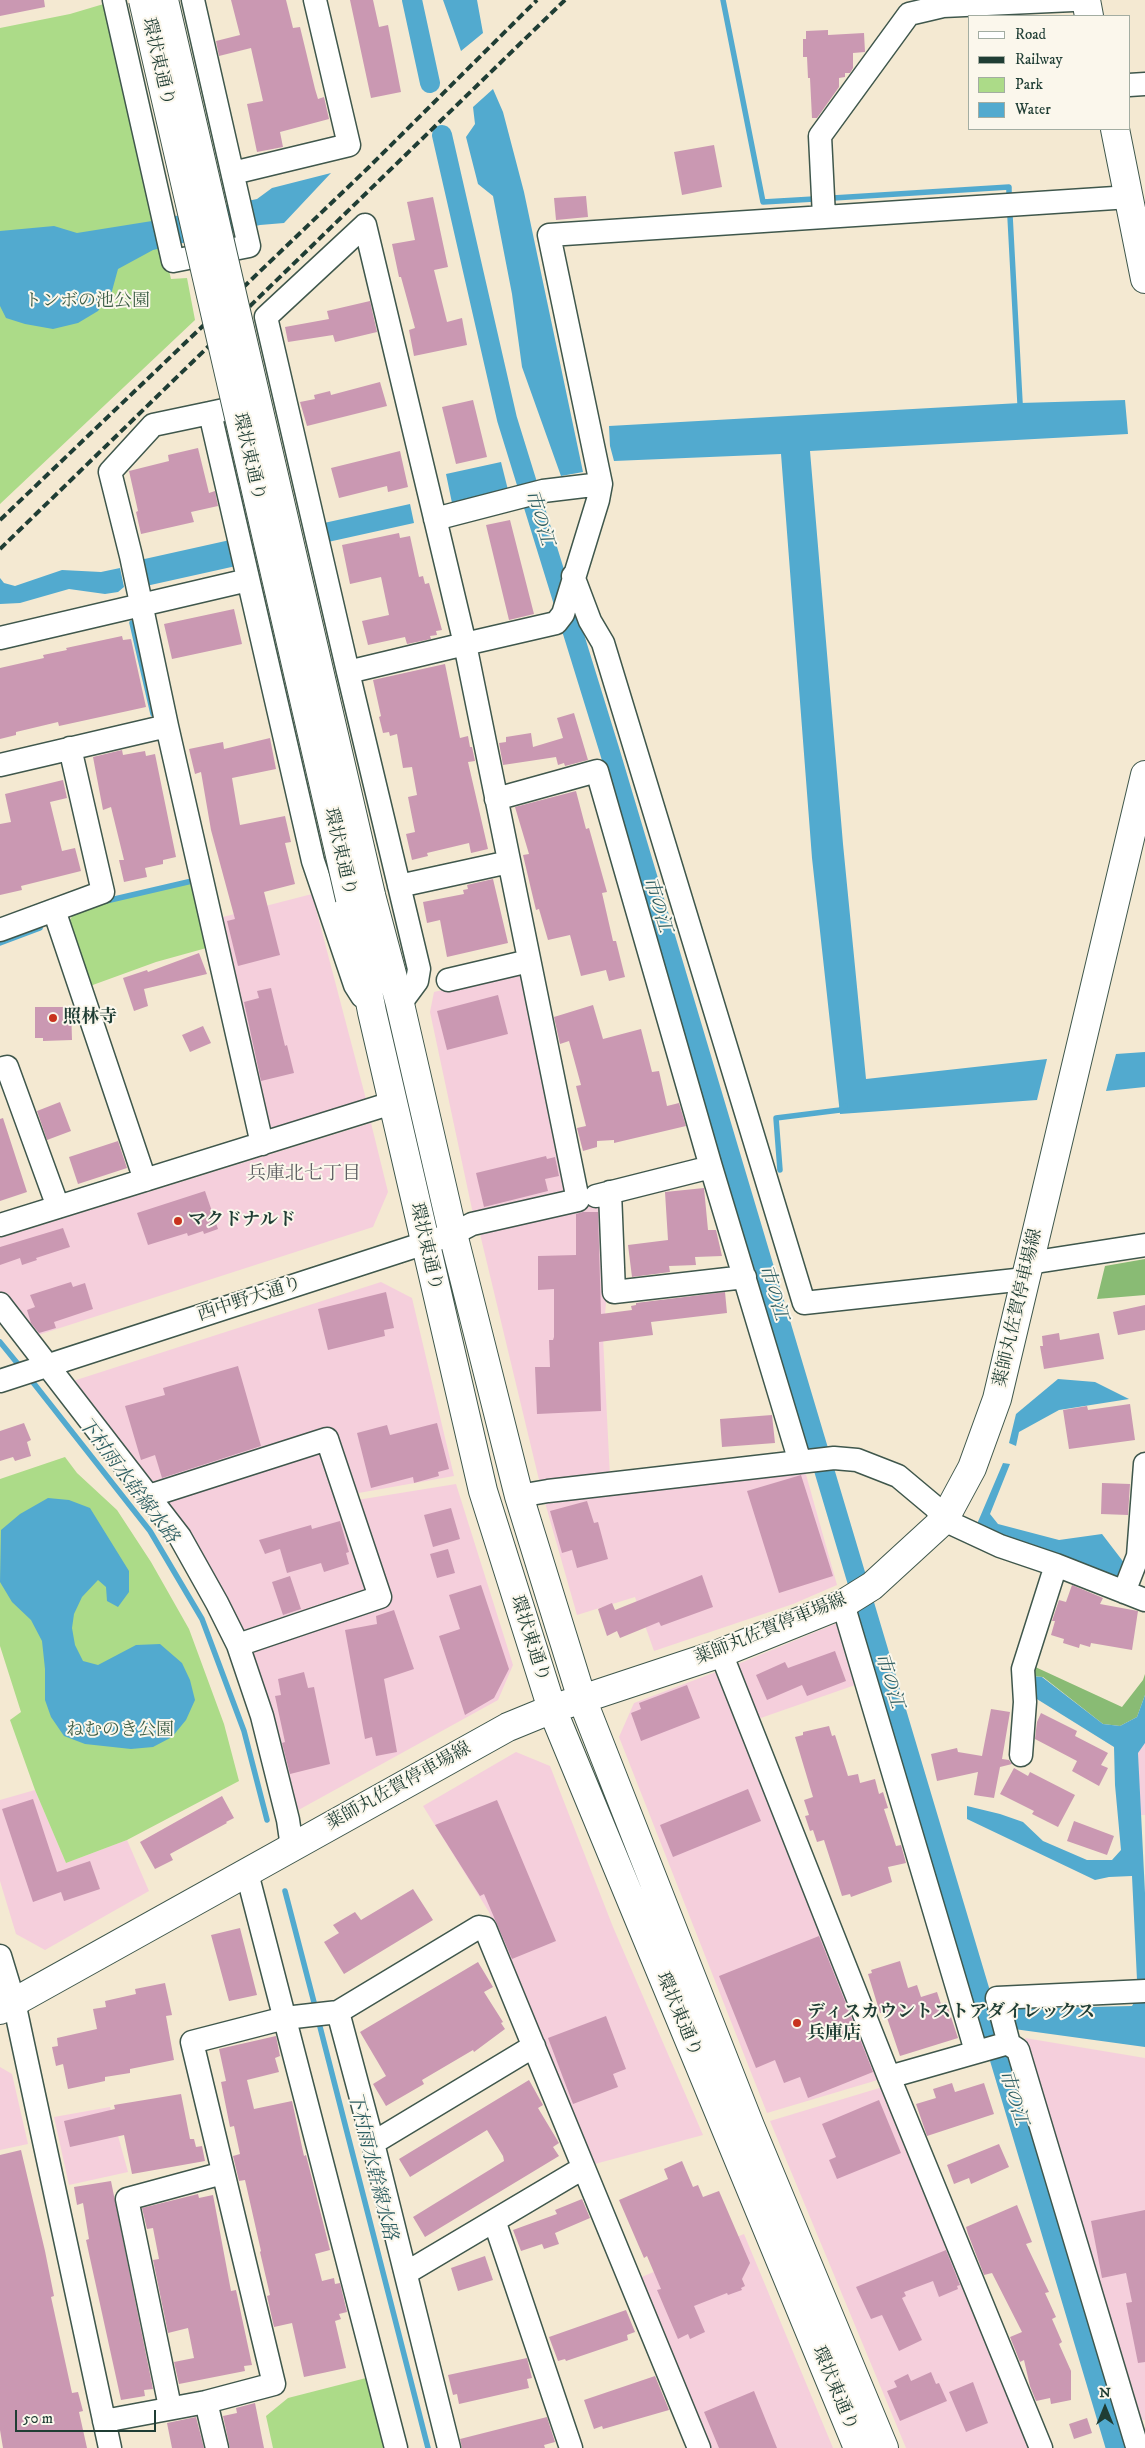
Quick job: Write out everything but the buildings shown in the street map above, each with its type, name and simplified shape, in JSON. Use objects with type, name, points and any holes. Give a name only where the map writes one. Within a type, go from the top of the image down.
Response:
[{"type":"main road","name":"環状東通り","points":[[143,0],[360,897],[400,1004],[453,1234],[519,1496],[582,1699],[746,2116],[884,2448]]},
{"type":"main road","name":"環状東通り","points":[[164,0],[360,897],[372,1012],[482,1491],[552,1709],[858,2448]]},
{"type":"main road","points":[[1086,0],[1089,15]]},
{"type":"main road","points":[[1115,130],[1145,279]]},
{"type":"main road","name":"薬師丸佐賀停車場線","points":[[7,2006],[508,1727],[552,1709],[721,1653],[845,1602],[872,1586],[944,1520],[972,1468],[997,1399],[1145,776]]},
{"type":"street","points":[[114,0],[173,261],[249,246],[193,0]]},
{"type":"street","points":[[233,172],[349,146],[315,0]]},
{"type":"street","points":[[824,217],[820,136],[909,14],[943,6],[1073,0]]},
{"type":"street","points":[[1130,85],[1145,84]]},
{"type":"street","points":[[348,672],[556,623],[563,614],[573,576],[598,500],[601,484],[549,236],[1130,197]]},
{"type":"street","points":[[400,1004],[417,981],[419,969],[266,317],[365,225],[465,644],[578,1200]]},
{"type":"street","points":[[262,1144],[110,472],[152,426],[284,396]]},
{"type":"street","points":[[210,413],[313,861],[356,985],[372,1012]]},
{"type":"street","points":[[435,518],[520,498],[543,490],[601,484]]},
{"type":"street","points":[[573,576],[590,621],[603,643],[804,1303],[1027,1271],[1145,1245]]},
{"type":"street","points":[[0,638],[248,580]]},
{"type":"street","points":[[0,765],[167,726]]},
{"type":"street","points":[[0,930],[103,892],[70,748]]},
{"type":"street","points":[[496,799],[597,772],[711,1166],[803,1462]]},
{"type":"street","points":[[399,886],[509,862]]},
{"type":"street","points":[[54,910],[145,1180]]},
{"type":"street","points":[[448,980],[529,962]]},
{"type":"street","points":[[0,1069],[7,1067],[58,1207]]},
{"type":"street","points":[[0,1225],[392,1103]]},
{"type":"street","name":"西中野大通り","points":[[4,1379],[424,1244],[453,1234],[472,1224],[578,1200],[711,1166]]},
{"type":"street","points":[[610,1192],[614,1292],[745,1277]]},
{"type":"street","points":[[0,1304],[46,1366],[180,1537],[217,1602],[238,1645],[262,1716],[288,1820],[292,1847]]},
{"type":"street","points":[[149,1496],[327,1439],[380,1597],[238,1645]]},
{"type":"street","points":[[519,1496],[548,1490],[834,1458],[857,1460],[898,1476],[935,1507],[944,1520],[1000,1546],[1056,1565],[1145,1600]]},
{"type":"street","points":[[1124,1592],[1138,1556],[1145,1464]]},
{"type":"street","points":[[1021,1755],[1025,1702],[1023,1669],[1056,1565]]},
{"type":"street","points":[[845,1602],[979,2050]]},
{"type":"street","points":[[721,1653],[889,2077],[1041,2448]]},
{"type":"street","points":[[251,1870],[292,2018],[396,2448]]},
{"type":"street","points":[[104,2421],[206,2402],[274,2384],[192,2042],[292,2018],[338,2012],[479,1928],[486,1928],[698,2448]]},
{"type":"street","points":[[0,1956],[7,2006],[110,2448]]},
{"type":"street","points":[[1007,2044],[997,1998],[1145,1991]]},
{"type":"street","points":[[338,2012],[373,2143],[449,2448]]},
{"type":"street","points":[[889,2077],[979,2050],[1007,2044],[1018,2050],[1132,2444]]},
{"type":"street","points":[[373,2143],[534,2046]]},
{"type":"street","points":[[406,2274],[584,2168]]},
{"type":"street","points":[[170,2408],[127,2199],[223,2173]]},
{"type":"street","points":[[495,2222],[571,2448]]},
{"type":"street","points":[[206,2402],[217,2448]]},
{"type":"shaded area","points":[[312,894],[367,1103],[269,1133],[219,918]]},
{"type":"shaded area","points":[[524,971],[569,1194],[473,1214],[430,1012],[434,992]]},
{"type":"shaded area","points":[[371,1123],[388,1192],[373,1227],[32,1337],[0,1294],[0,1238]]},
{"type":"shaded area","points":[[602,1202],[606,1303],[603,1337],[610,1477],[540,1484],[480,1234]]},
{"type":"shaded area","points":[[381,1282],[412,1298],[454,1476],[353,1494],[334,1431],[151,1490],[70,1382]]},
{"type":"shaded area","points":[[316,1451],[326,1456],[368,1585],[363,1595],[250,1633],[238,1630],[164,1507],[168,1498]]},
{"type":"shaded area","points":[[805,1471],[837,1585],[793,1604],[654,1651],[635,1597],[577,1615],[544,1499]]},
{"type":"shaded area","points":[[456,1484],[513,1665],[498,1700],[293,1813],[247,1657],[252,1646],[389,1605],[357,1500]]},
{"type":"shaded area","points":[[842,1621],[861,1683],[755,1720],[733,1666]]},
{"type":"shaded area","points":[[721,1670],[881,2079],[767,2113],[619,1737],[634,1703]]},
{"type":"shaded area","points":[[1145,1743],[1145,1815],[1140,1815],[1138,1753]]},
{"type":"shaded area","points":[[516,1752],[550,1766],[613,1927],[703,2135],[591,2165],[489,1912],[423,1806]]},
{"type":"shaded area","points":[[35,1790],[66,1863],[127,1840],[149,1891],[45,1950],[16,1934],[0,1881],[0,1800]]},
{"type":"shaded area","points":[[1025,2038],[1145,2058],[1145,2420],[1142,2420]]},
{"type":"shaded area","points":[[0,2067],[12,2074],[28,2144],[0,2150]]},
{"type":"shaded area","points":[[886,2086],[1034,2448],[906,2448],[770,2121]]},
{"type":"shaded area","points":[[110,2107],[128,2172],[69,2185],[54,2117]]},
{"type":"shaded area","points":[[744,2234],[833,2448],[708,2448],[637,2279]]},
{"type":"green space","name":"トンボの池公園","points":[[107,3],[171,279],[187,278],[195,320],[0,504],[0,28],[70,14]]},
{"type":"green space","points":[[194,880],[210,947],[156,962],[90,986],[69,922],[73,914],[113,898]]},
{"type":"green space","points":[[1145,1259],[1145,1295],[1097,1299],[1105,1266]]},
{"type":"green space","name":"ねむのき公園","points":[[65,1457],[77,1473],[117,1510],[151,1562],[189,1629],[224,1724],[239,1781],[127,1840],[66,1863],[35,1790],[10,1720],[21,1712],[0,1646],[0,1479]]},
{"type":"green space","points":[[1031,1665],[1122,1707],[1143,1680],[1145,1674],[1145,1695],[1137,1717],[1120,1726],[1103,1724],[1043,1677],[1031,1676]]},
{"type":"green space","points":[[370,2377],[389,2448],[273,2448],[266,2416],[288,2398]]},
{"type":"water","points":[[443,0],[477,0],[483,33],[461,51]]},
{"type":"water","points":[[493,89],[503,112],[524,192],[583,472],[561,476],[522,367],[512,294],[493,196],[478,184],[466,137],[475,124],[473,107]]},
{"type":"water","points":[[331,173],[284,223],[260,225],[153,250],[118,269],[112,291],[98,311],[78,323],[53,329],[25,324],[6,318],[0,306],[0,231],[54,226],[77,233],[152,221],[257,199],[272,188]]},
{"type":"water","points":[[1125,400],[1128,434],[810,451],[843,844],[866,1079],[1047,1059],[1037,1100],[840,1114],[812,858],[781,454],[614,461],[610,446],[609,426],[1020,403]]},
{"type":"water","points":[[501,462],[508,490],[452,503],[446,474]]},
{"type":"water","points":[[410,504],[414,523],[328,542],[324,523]]},
{"type":"water","points":[[230,540],[236,566],[146,586],[140,560]]},
{"type":"water","points":[[120,568],[124,587],[118,592],[105,594],[69,589],[20,603],[0,604],[0,578],[4,583],[15,586],[62,570],[101,572]]},
{"type":"water","points":[[1145,1052],[1145,1087],[1106,1091],[1116,1054]]},
{"type":"water","points":[[1058,1379],[1095,1382],[1129,1399],[1059,1410],[1019,1432],[1016,1446],[1009,1443],[1016,1414]]},
{"type":"water","points":[[1003,1463],[1010,1464],[990,1514],[998,1524],[1059,1540],[1102,1534],[1125,1564],[1119,1580],[1008,1549],[977,1524]]},
{"type":"water","points":[[48,1498],[69,1500],[90,1508],[129,1571],[129,1592],[118,1607],[107,1601],[106,1587],[98,1580],[82,1597],[74,1614],[72,1628],[75,1645],[83,1661],[98,1665],[136,1645],[160,1644],[182,1663],[190,1680],[195,1700],[186,1720],[172,1737],[153,1747],[131,1749],[85,1744],[64,1736],[51,1717],[45,1700],[45,1669],[42,1641],[31,1620],[12,1602],[0,1582],[1,1530],[20,1514]]},
{"type":"water","points":[[1031,1676],[1042,1677],[1103,1724],[1120,1726],[1137,1717],[1145,1695],[1145,1743],[1138,1753],[1145,1893],[1145,1985],[1137,1980],[1132,1876],[1095,1880],[967,1819],[967,1806],[1000,1814],[1023,1822],[1043,1841],[1087,1860],[1112,1860],[1121,1850],[1115,1785],[1114,1747],[1032,1696]]},
{"type":"water","points":[[1136,1999],[1141,2003],[1145,1999],[1145,2047],[1014,2029],[1005,2009],[1132,2006]]},
{"type":"waterway","name":"市の江","points":[[412,0],[430,83]]},
{"type":"waterway","points":[[723,0],[763,202],[814,199]]},
{"type":"waterway","name":"市の江","points":[[442,135],[507,419],[609,749],[1116,2448]]},
{"type":"waterway","points":[[833,198],[1009,187],[1009,198]]},
{"type":"waterway","points":[[1010,216],[1020,403]]},
{"type":"waterway","points":[[132,623],[153,714]]},
{"type":"waterway","points":[[106,901],[192,881]]},
{"type":"waterway","points":[[0,943],[40,928]]},
{"type":"waterway","points":[[780,1170],[776,1118],[840,1110],[845,1106]]},
{"type":"waterway","name":"下村雨水幹線水路","points":[[0,1342],[22,1369]]},
{"type":"waterway","name":"下村雨水幹線水路","points":[[28,1376],[150,1531],[202,1619],[244,1731],[267,1820]]},
{"type":"waterway","name":"下村雨水幹線水路","points":[[285,1891],[316,2010]]},
{"type":"waterway","name":"下村雨水幹線水路","points":[[318,2019],[428,2448]]},
{"type":"railway","points":[[0,520],[368,168],[537,0]]},
{"type":"railway","points":[[0,549],[565,0]]},
{"type":"place","name":"照林寺","points":[[53,1018]]},
{"type":"place","name":"マクドナルド","points":[[178,1221]]},
{"type":"place","name":"ディスカウントストアダイレックス 兵庫店","points":[[797,2023]]},
{"type":"district","name":"兵庫北七丁目","points":[[304,1175]]}]
